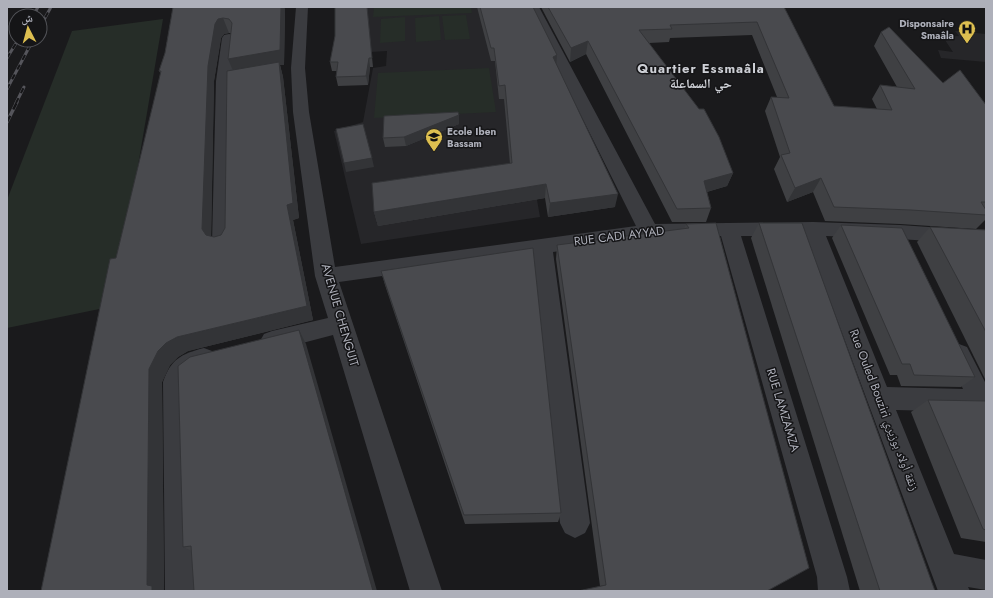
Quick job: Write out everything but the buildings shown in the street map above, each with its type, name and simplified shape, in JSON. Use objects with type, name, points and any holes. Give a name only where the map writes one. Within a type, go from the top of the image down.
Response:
[{"type":"street","name":"AVENUE CHENGUIT","points":[[302,7],[291,70],[301,112],[326,276],[426,591]]},
{"type":"street","points":[[533,7],[649,231]]},
{"type":"street","points":[[222,243],[231,80],[229,38]]},
{"type":"street","name":"RUE CADI AYYAD","points":[[326,276],[649,231],[729,229],[814,230],[900,232],[986,238]]},
{"type":"street","name":"RUE LAMZAMZA","points":[[729,229],[832,577],[834,591]]},
{"type":"street","name":"Rue Ouled Bouziri زنقة أولاد بوزيري","points":[[814,230],[950,579]]},
{"type":"street","points":[[900,232],[910,253]]},
{"type":"street","points":[[542,246],[575,523]]},
{"type":"street","points":[[181,591],[174,382],[177,372],[195,360],[341,324]]},
{"type":"street","points":[[879,398],[977,402],[977,392],[950,336]]},
{"type":"street","points":[[950,579],[986,575]]},
{"type":"shaded area","name":"Ecole Iben Bassam","points":[[336,7],[499,7],[510,45],[540,217],[361,244],[334,131],[363,122],[373,68],[386,66],[387,51],[337,54]]},
{"type":"shaded area","points":[[374,7],[471,7],[472,13],[373,17]]},
{"type":"shaded area","points":[[466,15],[470,39],[445,40],[442,16]]},
{"type":"shaded area","points":[[439,16],[441,40],[416,42],[415,18]]},
{"type":"shaded area","points":[[405,17],[405,41],[380,43],[381,19]]},
{"type":"shaded area","points":[[163,19],[114,306],[7,328],[7,200],[72,31]]},
{"type":"shaded area","name":"Disponsaire Smaâla","points":[[955,31],[986,34],[986,62],[941,58],[938,50],[953,52],[943,37],[959,36]]},
{"type":"shaded area","points":[[489,68],[496,112],[374,118],[378,73]]},
{"type":"railway","points":[[48,12],[51,7]]},
{"type":"railway","points":[[7,58],[13,48]]},
{"type":"railway","points":[[7,89],[29,48]]},
{"type":"railway","points":[[16,103],[24,87]]},
{"type":"railway","points":[[7,122],[17,102]]},
{"type":"place","name":"Disponsaire Smaâla","points":[[967,44]]},
{"type":"place","name":"Ecole Iben Bassam","points":[[434,152]]},
{"type":"district","name":"Quartier Essmaâla حي السماعلة","points":[[701,76]]}]
